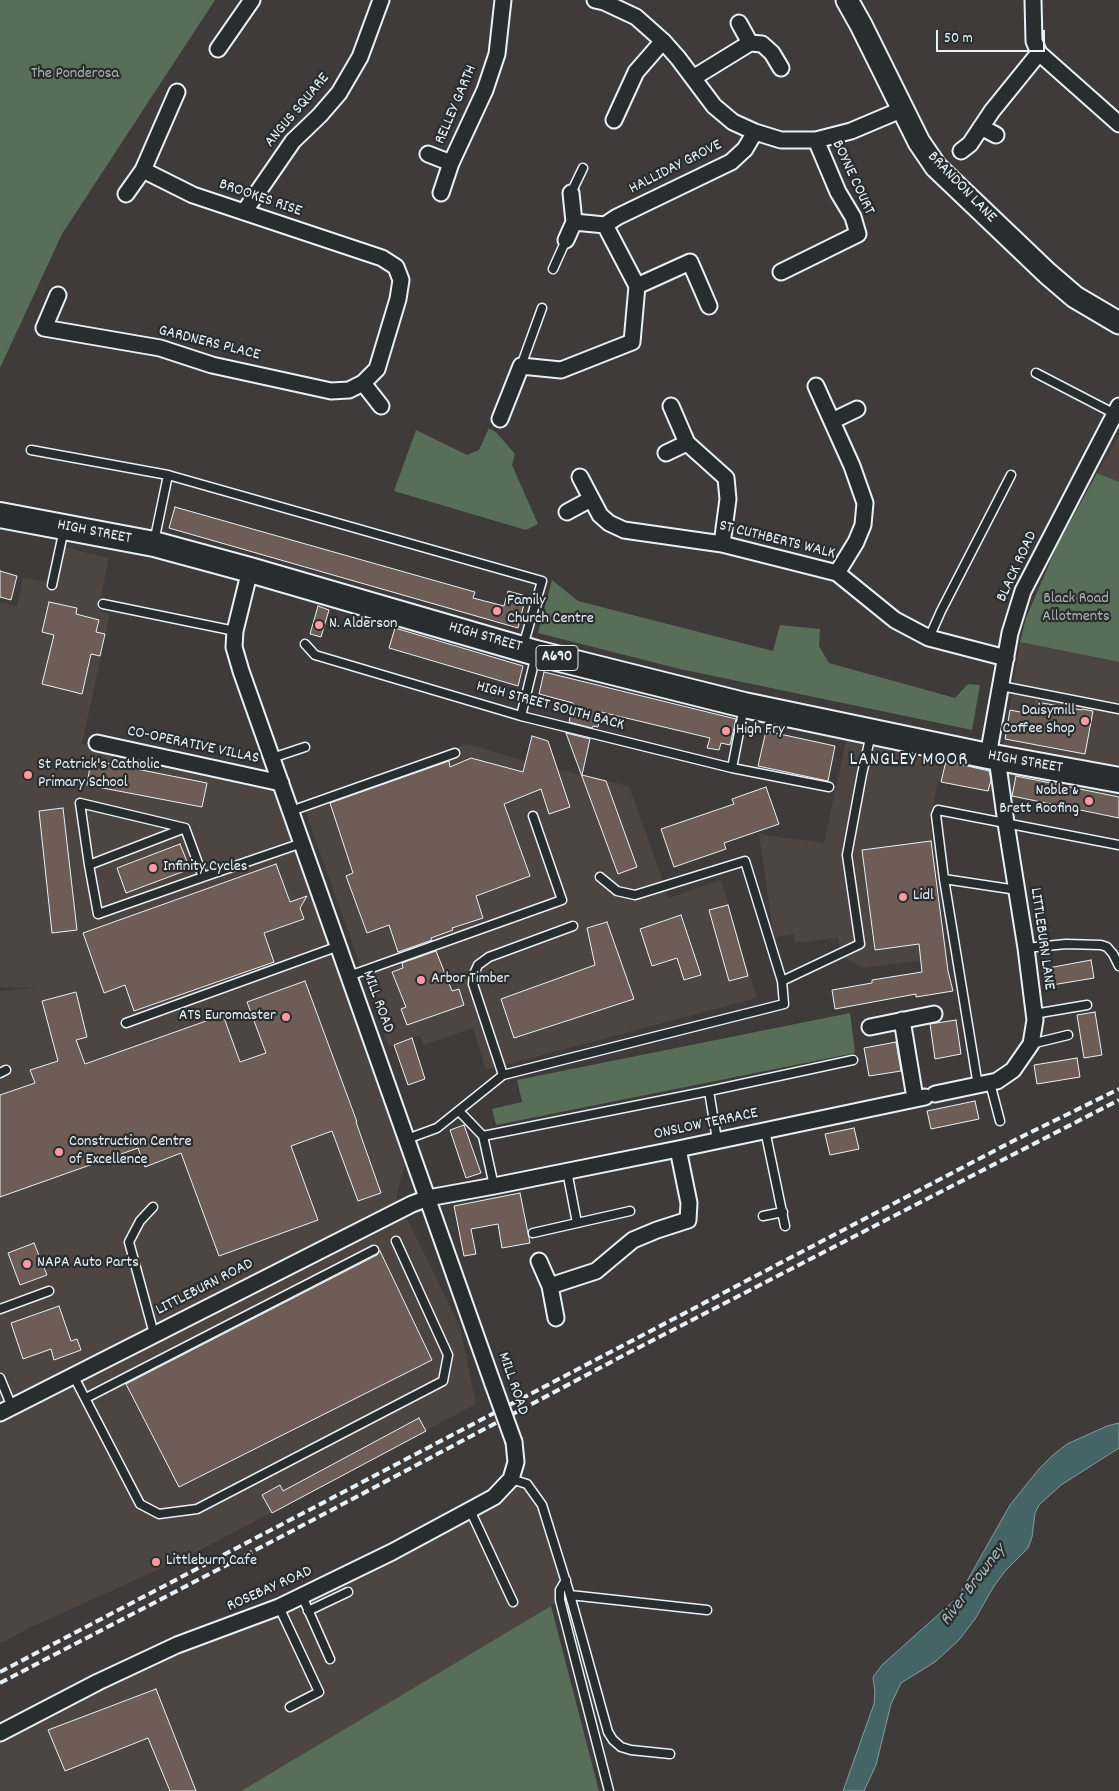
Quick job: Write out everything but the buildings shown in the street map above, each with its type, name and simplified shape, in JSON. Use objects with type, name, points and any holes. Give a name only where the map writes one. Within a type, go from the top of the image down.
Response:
[{"type":"main road","name":"HIGH STREET","points":[[0,515],[154,544],[530,651],[744,705],[993,757],[1119,780]]},
{"type":"street","points":[[218,49],[252,0]]},
{"type":"street","name":"ANGUS SQUARE","points":[[244,212],[293,140],[320,115],[339,93],[360,57],[381,0]]},
{"type":"street","name":"RELLEY GARTH","points":[[441,193],[451,163],[485,90],[496,54],[503,0]]},
{"type":"street","points":[[595,0],[604,2],[636,17],[663,41],[714,106],[732,122],[755,132],[781,140],[816,140],[851,131],[903,109]]},
{"type":"street","name":"BRANDON LANE","points":[[847,0],[918,142],[936,166],[1047,273],[1075,297],[1112,319]]},
{"type":"street","points":[[1034,0],[1034,41],[1039,53],[1119,124]]},
{"type":"street","points":[[739,23],[750,43]]},
{"type":"street","points":[[614,120],[636,72],[663,41]]},
{"type":"street","points":[[693,78],[750,43],[762,44],[772,53],[781,68]]},
{"type":"street","points":[[962,151],[970,144],[992,111],[1039,53]]},
{"type":"street","points":[[126,194],[143,170],[176,92]]},
{"type":"street","points":[[981,127],[996,135]]},
{"type":"street","name":"HALLIDAY GROVE","points":[[604,224],[731,162],[745,149],[755,132]]},
{"type":"street","name":"BOYNE COURT","points":[[781,272],[858,234],[853,217],[838,192],[816,140]]},
{"type":"street","name":"RELLEY GARTH","points":[[428,154],[451,163]]},
{"type":"street","name":"BROOKES RISE","points":[[143,170],[193,195],[382,258],[396,268],[401,280],[398,299],[377,369],[362,383]]},
{"type":"street","points":[[566,240],[574,222],[571,194]]},
{"type":"street","points":[[500,419],[521,366],[562,370],[632,342],[637,286],[604,224],[574,222]]},
{"type":"street","points":[[637,286],[690,262],[709,306]]},
{"type":"street","name":"GARDNERS PLACE","points":[[58,295],[44,328],[160,348],[212,365],[331,391],[349,390],[362,383]]},
{"type":"street","points":[[362,383],[381,406]]},
{"type":"street","points":[[816,386],[852,466],[865,503],[863,525],[856,542],[837,573]]},
{"type":"street","points":[[671,406],[687,443],[726,478],[728,498],[722,544]]},
{"type":"street","points":[[832,421],[858,409]]},
{"type":"street","name":"BLACK ROAD","points":[[993,757],[1001,686],[1010,633],[1023,591],[1117,410]]},
{"type":"street","points":[[666,452],[687,443]]},
{"type":"street","name":"ST CUTHBERTS WALK","points":[[580,477],[600,515],[609,523],[624,530],[722,544],[837,573],[895,620],[929,638],[1006,658]]},
{"type":"street","points":[[567,512],[591,499]]},
{"type":"street","name":"MILL ROAD","points":[[250,570],[235,631],[234,647],[514,1442],[516,1462],[511,1479]]},
{"type":"street","name":"CO-OPERATIVE VILLAS","points":[[97,743],[281,783]]},
{"type":"street","name":"LITTLEBURN LANE","points":[[979,1086],[997,1081],[1013,1070],[1031,1044],[1035,1020],[1017,890],[993,757]]},
{"type":"street","points":[[870,1027],[934,1014]]},
{"type":"street","points":[[902,1020],[925,1096]]},
{"type":"street","name":"ONSLOW TERRACE","points":[[494,1186],[979,1086]]},
{"type":"street","points":[[550,1286],[596,1271],[633,1240],[688,1220],[689,1202],[678,1149]]},
{"type":"street","points":[[428,1198],[494,1186]]},
{"type":"street","name":"LITTLEBURN ROAD","points":[[6,1410],[412,1204],[428,1198]]},
{"type":"street","points":[[539,1261],[550,1286],[556,1318]]},
{"type":"street","name":"ROSEBAY ROAD","points":[[0,1733],[98,1682],[177,1646],[279,1607],[392,1552],[494,1497],[511,1479]]},
{"type":"lane","points":[[571,194],[583,168]]},
{"type":"lane","points":[[553,270],[566,240]]},
{"type":"lane","points":[[521,366],[542,308]]},
{"type":"lane","points":[[1036,373],[1117,410]]},
{"type":"lane","points":[[31,450],[168,475],[542,581],[521,716]]},
{"type":"lane","points":[[154,544],[168,475]]},
{"type":"lane","points":[[929,638],[1011,475]]},
{"type":"lane","points":[[52,585],[64,527]]},
{"type":"lane","points":[[103,604],[235,631]]},
{"type":"lane","name":"HIGH STREET SOUTH BACK","points":[[305,644],[315,655],[521,716],[732,768],[829,787]]},
{"type":"lane","points":[[1001,686],[1119,709]]},
{"type":"lane","points":[[732,768],[744,705]]},
{"type":"lane","points":[[782,981],[860,944],[847,855],[872,732]]},
{"type":"lane","points":[[272,758],[305,747]]},
{"type":"lane","points":[[291,811],[455,753]]},
{"type":"lane","points":[[185,828],[80,803],[98,914],[302,842]]},
{"type":"lane","points":[[1000,1121],[979,1086],[944,879],[936,815],[938,810],[1119,844]]},
{"type":"lane","points":[[349,976],[562,900],[532,816]]},
{"type":"lane","points":[[185,828],[203,878]]},
{"type":"lane","points":[[89,865],[185,828]]},
{"type":"lane","points":[[407,1139],[437,1128],[503,1075],[784,1004],[782,981],[745,861],[635,895],[617,891],[600,877]]},
{"type":"lane","points":[[944,879],[1017,890]]},
{"type":"lane","points":[[503,1075],[473,984],[474,974],[478,965],[489,957],[573,926]]},
{"type":"lane","points":[[1026,948],[1066,944],[1101,944],[1107,947],[1113,954],[1119,966]]},
{"type":"lane","points":[[126,1022],[338,946]]},
{"type":"lane","points":[[1034,1014],[1087,1005]]},
{"type":"lane","points":[[1031,1044],[1068,1035]]},
{"type":"lane","points":[[483,1136],[853,1060]]},
{"type":"lane","points":[[709,1091],[717,1140]]},
{"type":"lane","points":[[459,1111],[483,1136],[494,1186]]},
{"type":"lane","points":[[765,1130],[785,1226]]},
{"type":"lane","points":[[567,1171],[577,1223]]},
{"type":"lane","points":[[152,1207],[140,1221],[130,1242],[154,1334]]},
{"type":"lane","points":[[533,1232],[630,1211]]},
{"type":"lane","points":[[763,1216],[782,1212]]},
{"type":"lane","points":[[74,1375],[140,1504],[159,1514],[198,1509],[443,1381],[448,1355],[396,1241]]},
{"type":"lane","points":[[86,1398],[374,1250]]},
{"type":"lane","points":[[0,1309],[49,1291]]},
{"type":"lane","points":[[0,1378],[6,1410]]},
{"type":"lane","points":[[511,1479],[527,1484],[542,1506],[566,1580],[608,1732],[621,1747],[631,1750],[670,1754]]},
{"type":"lane","points":[[470,1510],[513,1602]]},
{"type":"lane","points":[[566,1580],[560,1590],[560,1600],[609,1791]]},
{"type":"lane","points":[[308,1611],[348,1592]]},
{"type":"lane","points":[[570,1595],[707,1610]]},
{"type":"lane","points":[[302,1596],[330,1659]]},
{"type":"lane","points":[[279,1607],[319,1692],[290,1707]]},
{"type":"shaded area","points":[[1119,436],[1119,482],[1097,473]]},
{"type":"shaded area","points":[[55,545],[109,558],[98,610],[110,614],[82,744],[273,788],[405,1164],[396,1196],[460,1327],[476,1404],[193,1554],[27,1629],[0,1644],[0,991],[38,988],[0,987],[0,602],[17,606],[23,578],[46,581]]},
{"type":"shaded area","points":[[1020,642],[1119,662],[1119,818],[938,781],[930,822],[947,957],[864,968],[842,956],[838,938],[795,943],[794,934],[774,937],[759,834],[824,843],[846,741],[995,769],[1005,738]]},
{"type":"shaded area","points":[[467,744],[539,765],[629,786],[669,898],[721,880],[757,998],[486,1070],[473,1028],[423,1045],[420,1035],[389,1046],[302,802]]},
{"type":"shaded area","points":[[511,1479],[527,1484],[542,1505],[570,1595],[241,1791],[0,1791],[0,1733],[392,1552]]},
{"type":"green space","name":"The Ponderosa","points":[[0,0],[215,0],[62,234],[0,368]]},
{"type":"green space","points":[[489,428],[496,432],[515,454],[512,465],[538,524],[526,530],[394,491],[416,430],[467,455],[479,450]]},
{"type":"green space","name":"Black Road Allotments","points":[[1097,473],[1119,482],[1119,662],[1020,642],[1026,618],[1057,546]]},
{"type":"green space","points":[[552,580],[578,601],[773,651],[780,625],[820,629],[819,646],[829,663],[955,698],[968,684],[980,685],[972,730],[680,669],[538,633]]},
{"type":"green space","points":[[850,1013],[855,1053],[496,1125],[492,1109],[522,1102],[517,1080]]},
{"type":"green space","points":[[551,1606],[599,1791],[241,1791]]},
{"type":"water","name":"River Browney","points":[[1119,1423],[1119,1448],[1061,1485],[1039,1505],[1035,1513],[1032,1537],[1028,1548],[1006,1570],[994,1586],[975,1619],[959,1640],[935,1662],[901,1683],[891,1704],[876,1765],[864,1791],[843,1791],[874,1704],[873,1677],[882,1665],[958,1597],[1010,1505],[1039,1469],[1067,1444],[1107,1426]]},
{"type":"railway","points":[[0,1672],[1015,1140],[1119,1089]]},
{"type":"railway","points":[[0,1683],[628,1353],[1119,1100]]},
{"type":"place","name":"Family Church Centre","points":[[497,611]]},
{"type":"place","name":"N. Alderson","points":[[319,625]]},
{"type":"place","name":"Daisymill Coffee Shop","points":[[1085,721]]},
{"type":"place","name":"High Fry","points":[[726,731]]},
{"type":"place","name":"St Patrick's Catholic Primary School","points":[[28,775]]},
{"type":"place","name":"Noble & Brett Roofing","points":[[1089,801]]},
{"type":"place","name":"Infinity Cycles","points":[[153,868]]},
{"type":"place","name":"Lidl","points":[[903,897]]},
{"type":"place","name":"Arbor Timber","points":[[421,980]]},
{"type":"place","name":"ATS Euromaster","points":[[286,1017]]},
{"type":"place","name":"Construction Centre of Excellence","points":[[59,1152]]},
{"type":"place","name":"NAPA Auto Parts","points":[[27,1264]]},
{"type":"place","name":"Littleburn Cafe","points":[[156,1562]]},
{"type":"district","name":"LANGLEY MOOR","points":[[909,761]]}]
